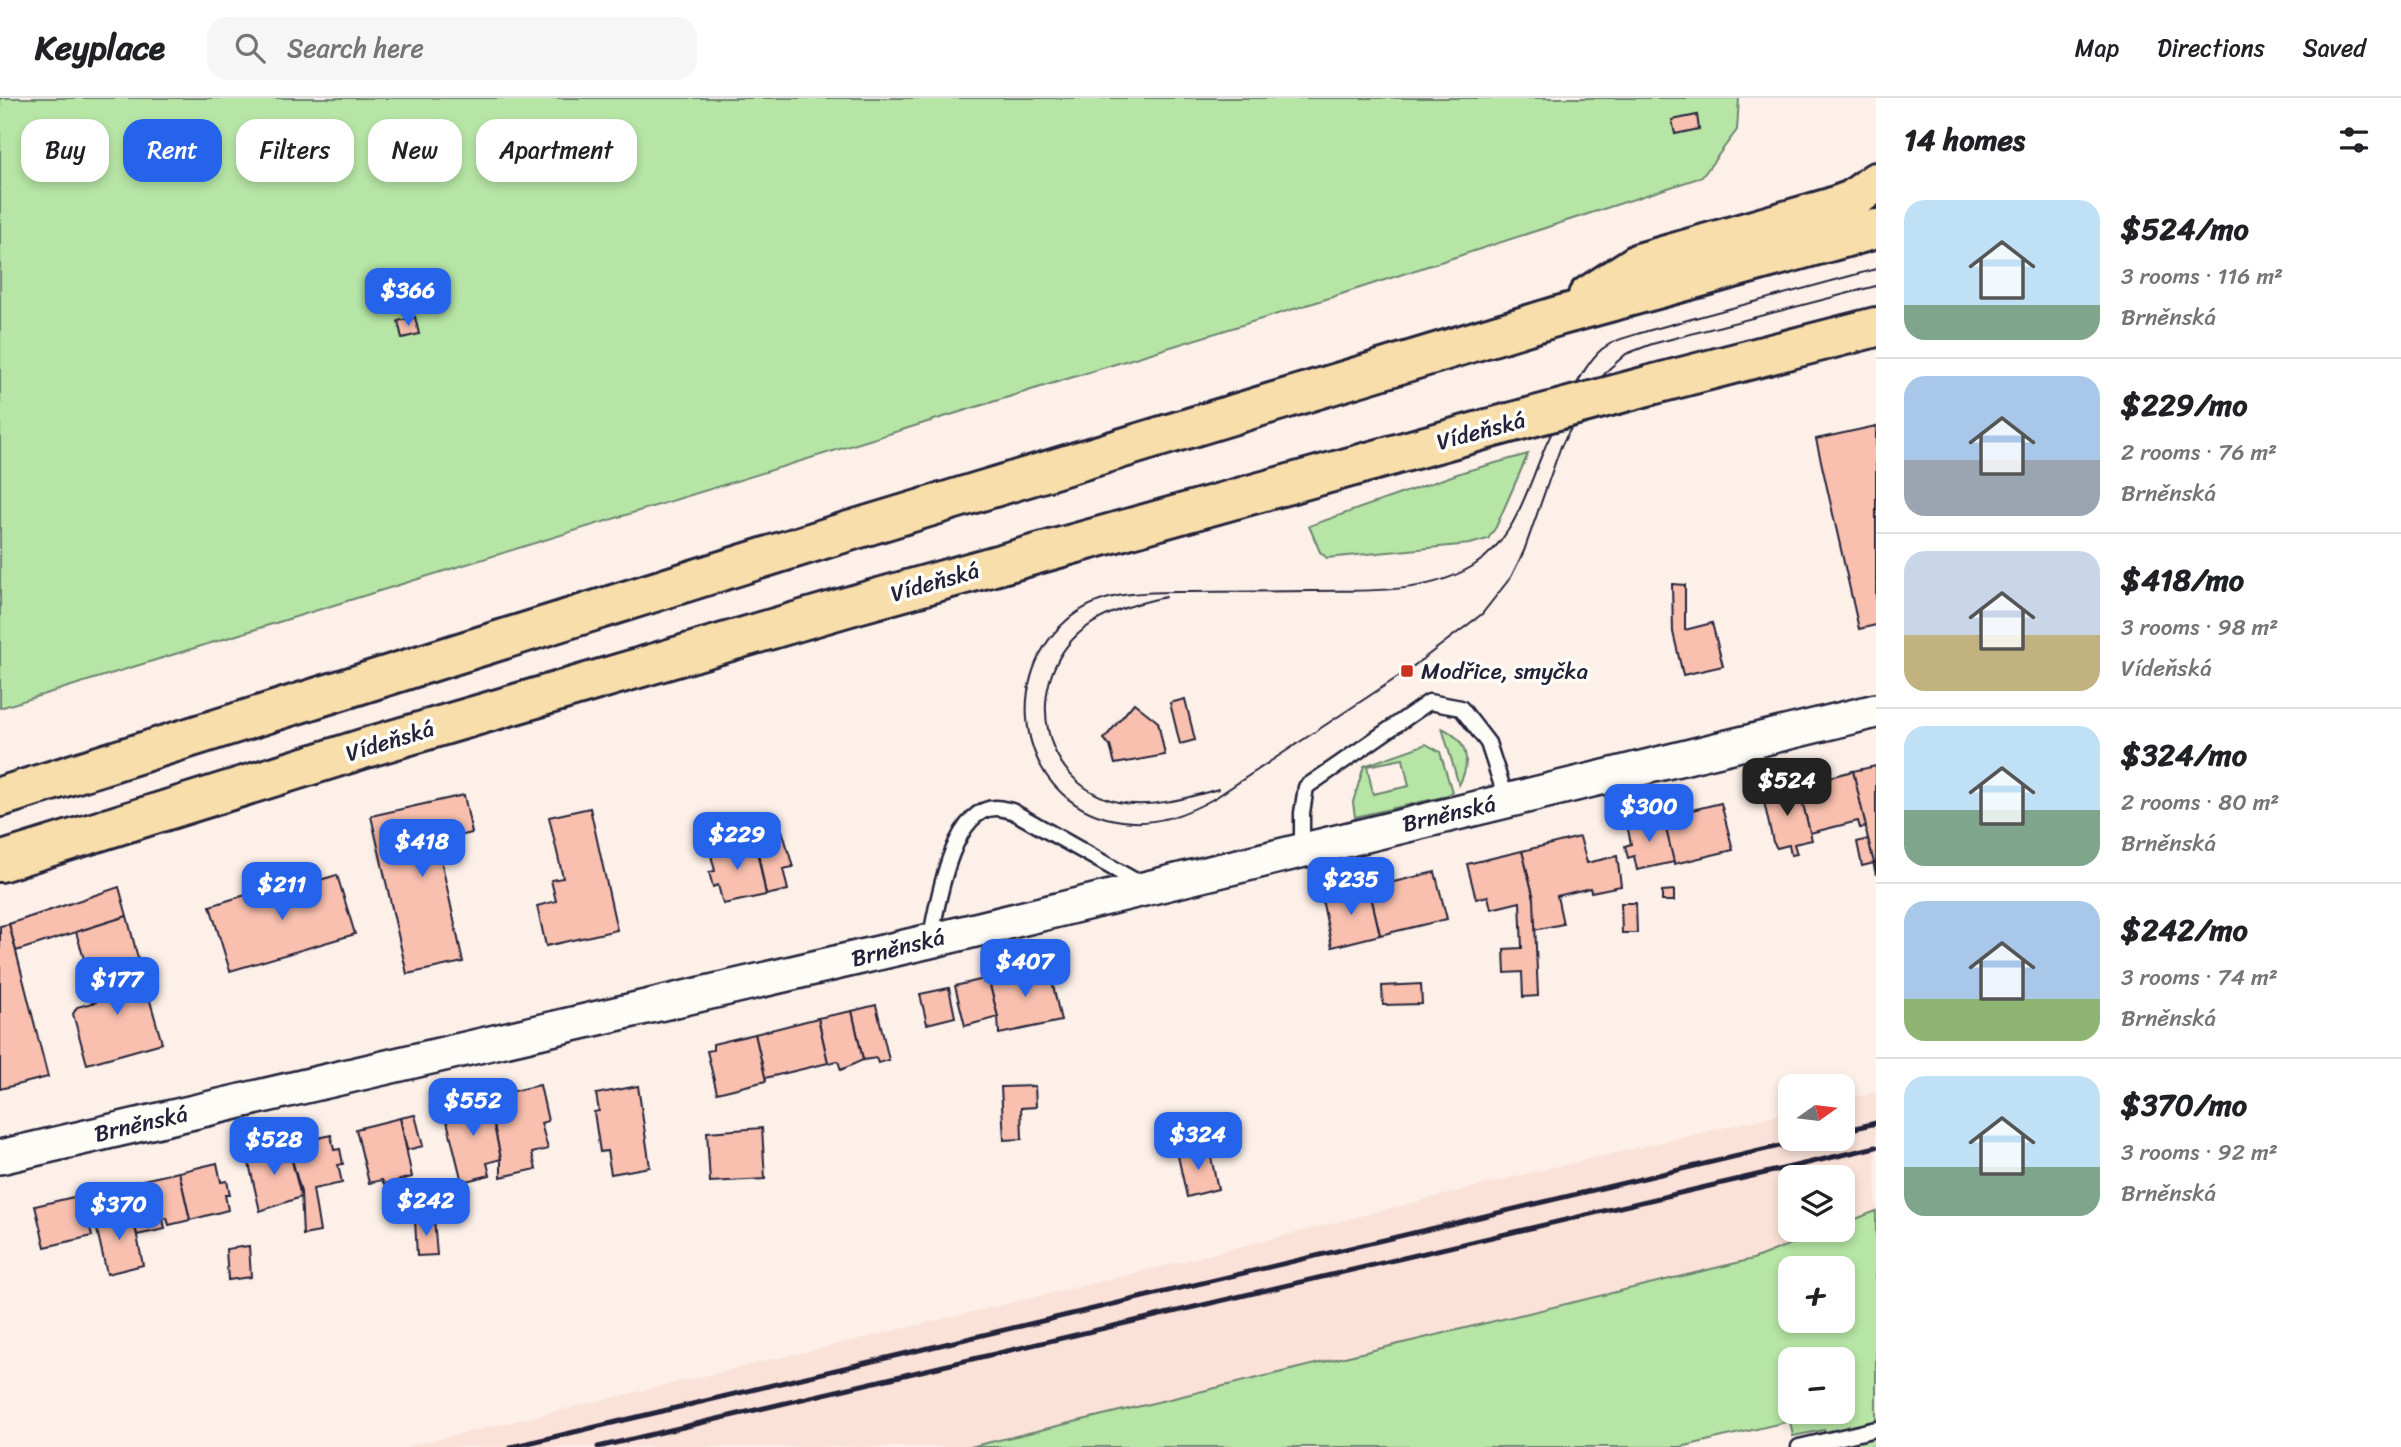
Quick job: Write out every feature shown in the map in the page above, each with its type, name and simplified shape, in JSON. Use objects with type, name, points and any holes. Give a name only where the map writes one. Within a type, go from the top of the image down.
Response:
[{"type":"highway","points":[[1558,316],[1639,263],[1830,208],[1852,200],[1876,182]]},
{"type":"highway","points":[[0,797],[862,527],[1558,316],[1876,229]]},
{"type":"highway","name":"Vídeňská","points":[[0,862],[372,746],[857,604],[1498,426],[1876,327]]},
{"type":"highway","points":[[0,786],[45,783]]},
{"type":"street","name":"Brněnská","points":[[0,1157],[930,941],[1876,711]]},
{"type":"lane","points":[[1302,850],[1302,813],[1306,787],[1429,702],[1461,708],[1489,743],[1507,801]]},
{"type":"lane","points":[[930,941],[944,872],[967,823],[978,813],[995,808],[1012,811],[1145,887]]},
{"type":"lane","points":[[1799,1447],[1876,1429]]},
{"type":"shaded area","points":[[1876,1092],[1876,1211],[1855,1219],[1855,1165],[1778,1165],[1778,1242],[1796,1242],[1753,1259],[970,1447],[405,1447],[1128,1275],[1550,1168],[1778,1115],[1778,1152],[1855,1152],[1855,1097]]},
{"type":"green space","points":[[0,98],[1739,98],[1737,130],[1702,177],[1323,300],[0,708]]},
{"type":"green space","points":[[1528,454],[1496,527],[1488,539],[1470,544],[1327,558],[1320,552],[1309,526],[1463,472]]},
{"type":"green space","points":[[1442,728],[1457,739],[1465,752],[1465,768],[1459,785]]},
{"type":"green space","points":[[1426,744],[1440,752],[1452,792],[1447,796],[1355,817],[1353,802],[1364,766]],"holes":[[[1403,759],[1409,786],[1373,794],[1367,766]]]},
{"type":"green space","points":[[1876,1211],[1876,1447],[1826,1447],[1824,1430],[1793,1436],[1791,1424],[1855,1424],[1855,1347],[1778,1347],[1778,1424],[1681,1447],[970,1447],[1753,1259],[1796,1242],[1855,1242],[1855,1219]]},
{"type":"building","points":[[1697,115],[1699,129],[1675,134],[1672,120]]},
{"type":"building","points":[[415,317],[419,334],[402,338],[398,321]]},
{"type":"building","points":[[1876,426],[1876,625],[1859,629],[1816,439]]},
{"type":"building","points":[[1672,584],[1685,585],[1685,630],[1712,623],[1723,666],[1683,675],[1673,632]]},
{"type":"building","points":[[1185,699],[1195,740],[1180,744],[1170,703]]},
{"type":"building","points":[[1134,703],[1158,722],[1165,755],[1115,764],[1110,746],[1104,739]]},
{"type":"building","points":[[1876,766],[1876,875],[1853,771]]},
{"type":"building","points":[[1853,771],[1866,827],[1860,828],[1858,821],[1810,833],[1798,785]]},
{"type":"building","points":[[1798,785],[1812,840],[1794,844],[1797,854],[1791,855],[1789,845],[1777,848],[1773,842],[1762,793]]},
{"type":"building","points":[[464,795],[472,833],[437,841],[463,962],[407,974],[371,816]]},
{"type":"building","points":[[1721,803],[1733,850],[1674,864],[1663,817]]},
{"type":"building","points":[[590,808],[617,930],[546,946],[537,906],[556,901],[551,880],[563,878],[549,817]]},
{"type":"building","points":[[1663,817],[1674,862],[1637,870],[1634,856],[1628,858],[1625,846],[1631,844],[1627,825]]},
{"type":"building","points":[[782,830],[793,867],[783,869],[788,890],[766,895],[755,836]]},
{"type":"building","points":[[1580,837],[1587,863],[1617,856],[1621,886],[1591,892],[1590,888],[1557,896],[1563,924],[1534,930],[1534,899],[1522,851]]},
{"type":"building","points":[[1868,839],[1874,863],[1862,866],[1857,842]]},
{"type":"building","points":[[755,841],[766,895],[723,904],[718,885],[713,887],[709,872],[715,871],[710,851],[717,850],[716,844],[721,844],[722,848]]},
{"type":"building","points":[[1522,851],[1534,899],[1538,996],[1523,997],[1522,972],[1505,973],[1504,949],[1522,948],[1520,902],[1491,909],[1488,896],[1476,899],[1467,864]]},
{"type":"building","points":[[1435,872],[1447,919],[1380,935],[1369,888]]},
{"type":"building","points":[[337,875],[355,934],[230,971],[210,906],[252,893],[254,899]]},
{"type":"building","points":[[119,887],[127,916],[16,951],[9,924]]},
{"type":"building","points":[[1369,888],[1380,935],[1332,947],[1322,899]]},
{"type":"building","points":[[1674,890],[1674,901],[1662,901],[1662,891]]},
{"type":"building","points":[[1621,903],[1636,903],[1637,933],[1622,933]]},
{"type":"building","points":[[127,916],[140,966],[90,979],[76,932]]},
{"type":"building","points":[[9,924],[48,1077],[0,1089],[0,926]]},
{"type":"building","points":[[1048,963],[1061,1021],[999,1034],[998,1017],[988,978]]},
{"type":"building","points":[[140,966],[162,1043],[87,1064],[73,1014],[77,1007],[96,1002],[90,979]]},
{"type":"building","points":[[988,978],[998,1017],[965,1026],[955,986]]},
{"type":"building","points":[[1421,984],[1422,1004],[1383,1005],[1382,986]]},
{"type":"building","points":[[949,988],[955,1017],[927,1024],[920,994]]},
{"type":"building","points":[[876,1005],[889,1060],[878,1063],[876,1058],[863,1060],[852,1011]]},
{"type":"building","points":[[852,1011],[863,1060],[841,1070],[838,1061],[828,1063],[818,1018]]},
{"type":"building","points":[[818,1018],[828,1063],[765,1078],[755,1034]]},
{"type":"building","points":[[755,1034],[766,1081],[717,1093],[707,1051],[713,1050],[713,1044]]},
{"type":"building","points":[[540,1085],[548,1121],[541,1123],[548,1149],[532,1153],[536,1169],[501,1177],[501,1159],[488,1097]]},
{"type":"building","points":[[638,1086],[650,1167],[611,1174],[607,1151],[600,1152],[594,1112],[599,1111],[596,1094]]},
{"type":"building","points":[[1035,1086],[1036,1107],[1021,1108],[1022,1139],[1004,1140],[1001,1087]]},
{"type":"building","points":[[488,1097],[501,1159],[487,1163],[490,1175],[462,1182],[444,1109]]},
{"type":"building","points":[[415,1115],[423,1146],[407,1150],[400,1118]]},
{"type":"building","points":[[400,1118],[412,1177],[384,1184],[382,1180],[369,1183],[356,1129]]},
{"type":"building","points":[[762,1128],[765,1179],[710,1182],[707,1132]]},
{"type":"building","points":[[331,1135],[334,1150],[340,1149],[343,1164],[338,1165],[342,1183],[313,1189],[320,1232],[303,1235],[301,1192],[288,1145]]},
{"type":"building","points":[[288,1145],[301,1197],[260,1211],[247,1155]]},
{"type":"building","points":[[1209,1148],[1218,1189],[1187,1197],[1178,1156]]},
{"type":"building","points":[[217,1163],[221,1182],[227,1181],[230,1195],[225,1195],[228,1210],[190,1220],[179,1172]]},
{"type":"building","points":[[179,1172],[190,1220],[169,1225],[167,1218],[163,1219],[165,1229],[137,1235],[125,1184]]},
{"type":"building","points":[[82,1195],[92,1236],[45,1247],[35,1206]]},
{"type":"building","points":[[116,1208],[118,1216],[132,1212],[143,1265],[107,1274],[95,1221],[109,1218],[107,1210]]},
{"type":"building","points":[[434,1219],[437,1255],[417,1256],[415,1220]]},
{"type":"building","points":[[249,1246],[251,1277],[228,1280],[226,1249]]},
{"type":"tram line","points":[[1876,269],[1647,331],[1618,340],[1602,349],[1583,372],[1555,426],[1524,500],[1508,530],[1487,555],[1455,575],[1436,582],[1396,589],[1140,593],[1108,598],[1079,611],[1066,621],[1044,647],[1031,677],[1027,709],[1031,740],[1042,769],[1062,794],[1089,812],[1122,821],[1159,820],[1193,809],[1215,798],[1407,671],[1482,614],[1511,577],[1524,551],[1561,446],[1596,384],[1626,354],[1652,344],[1876,286]]},
{"type":"tram line","points":[[1166,597],[1119,610],[1096,621],[1077,635],[1060,656],[1050,680],[1046,706],[1048,731],[1057,755],[1072,776],[1092,792],[1118,802],[1156,803],[1218,789]]},
{"type":"railway","points":[[1855,1128],[1876,1123]]},
{"type":"railway","points":[[511,1447],[1778,1146]]},
{"type":"railway","points":[[598,1447],[1876,1147]]},
{"type":"place","name":"Modřice, smyčka","points":[[1407,671]]}]
